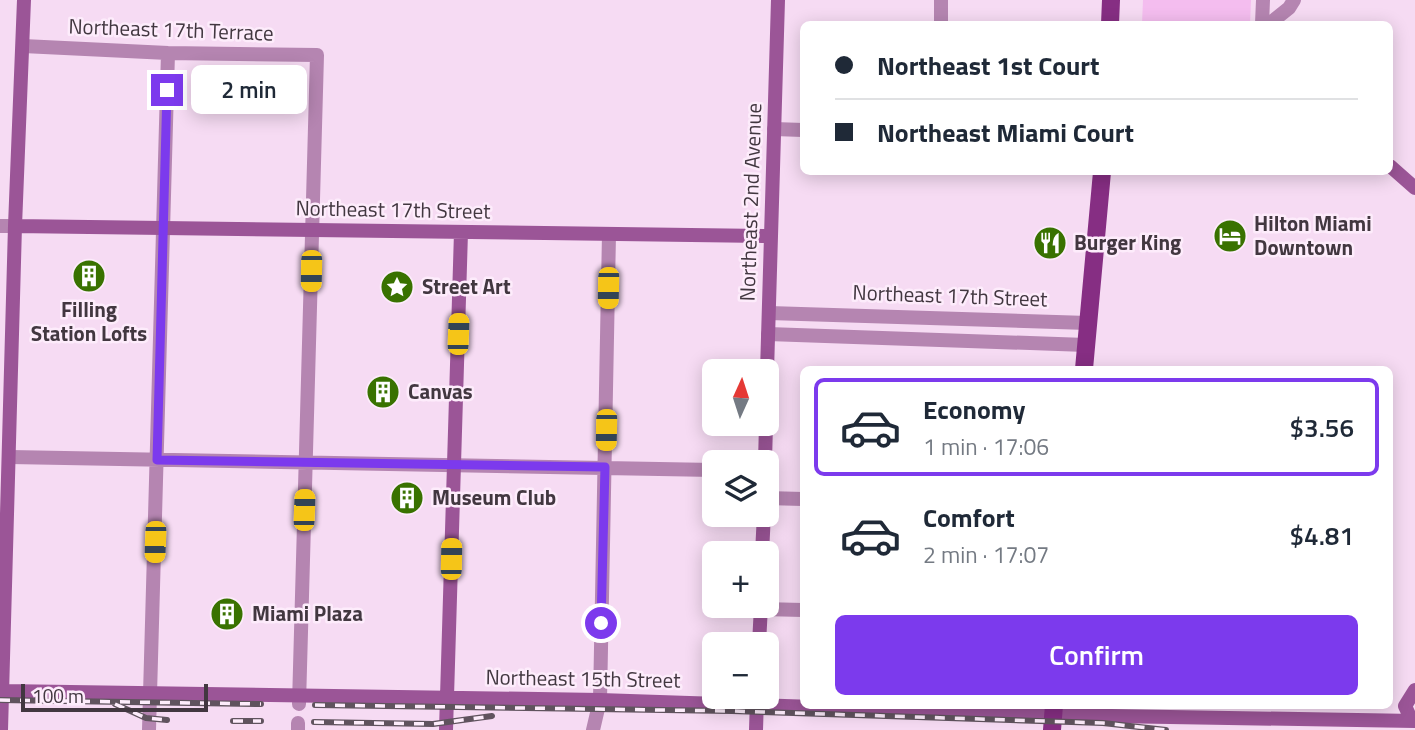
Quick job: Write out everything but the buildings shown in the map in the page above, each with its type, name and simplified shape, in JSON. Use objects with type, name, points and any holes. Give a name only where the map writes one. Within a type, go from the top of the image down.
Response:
[{"type":"main road","points":[[1,730],[10,457],[7,226],[23,46],[24,0]]},
{"type":"main road","name":"Northeast 2nd Avenue","points":[[767,359],[778,0]]},
{"type":"main road","points":[[1110,21],[1111,0]]},
{"type":"main road","points":[[1393,169],[1415,188]]},
{"type":"main road","points":[[1084,366],[1102,175]]},
{"type":"main road","name":"Northeast 17th Street","points":[[7,226],[770,236]]},
{"type":"main road","points":[[446,730],[461,232]]},
{"type":"main road","points":[[1412,723],[1405,706],[1415,690]]},
{"type":"main road","name":"Northeast 15th Street","points":[[3,691],[299,700],[447,698],[702,701]]},
{"type":"main road","name":"Northeast 15th Street","points":[[779,702],[800,703]]},
{"type":"main road","points":[[756,730],[757,709]]},
{"type":"main road","name":"Northeast 15th Street","points":[[905,709],[1053,717],[1412,723]]},
{"type":"street","points":[[940,21],[941,0]]},
{"type":"street","points":[[1262,21],[1263,0]]},
{"type":"street","points":[[1273,21],[1289,8],[1294,0]]},
{"type":"street","name":"Northeast 17th Terrace","points":[[23,46],[168,53],[317,55],[312,229]]},
{"type":"street","points":[[149,730],[168,53]]},
{"type":"street","points":[[774,129],[800,130]]},
{"type":"street","points":[[299,700],[312,229]]},
{"type":"street","points":[[593,730],[600,700],[609,234]]},
{"type":"street","name":"Northeast 17th Street","points":[[769,313],[1088,323]]},
{"type":"street","name":"Northeast 17th Street","points":[[768,334],[1086,345]]},
{"type":"street","points":[[10,457],[702,470]]},
{"type":"street","points":[[779,498],[800,499]]},
{"type":"street","points":[[779,608],[800,610]]},
{"type":"shaded area","points":[[1143,0],[1251,0],[1250,21],[1142,21]]},
{"type":"railway","points":[[0,700],[261,704]]},
{"type":"railway","points":[[115,704],[146,718],[167,720]]},
{"type":"railway","points":[[315,705],[732,711],[1103,723],[1166,730]]},
{"type":"railway","points":[[314,722],[433,724],[492,716]]},
{"type":"railway","points":[[233,721],[261,721]]},
{"type":"place","name":"Hilton Miami Downtown","points":[[1230,236]]},
{"type":"place","name":"Burger King","points":[[1050,243]]},
{"type":"place","name":"Filling Station Lofts","points":[[89,276]]},
{"type":"place","name":"Street Art","points":[[397,287]]},
{"type":"place","name":"Canvas","points":[[383,392]]},
{"type":"place","name":"Museum Club","points":[[407,498]]},
{"type":"place","name":"Miami Plaza","points":[[227,614]]},
{"type":"route","points":[[167,90],[157,460],[605,467],[601,623]]}]
